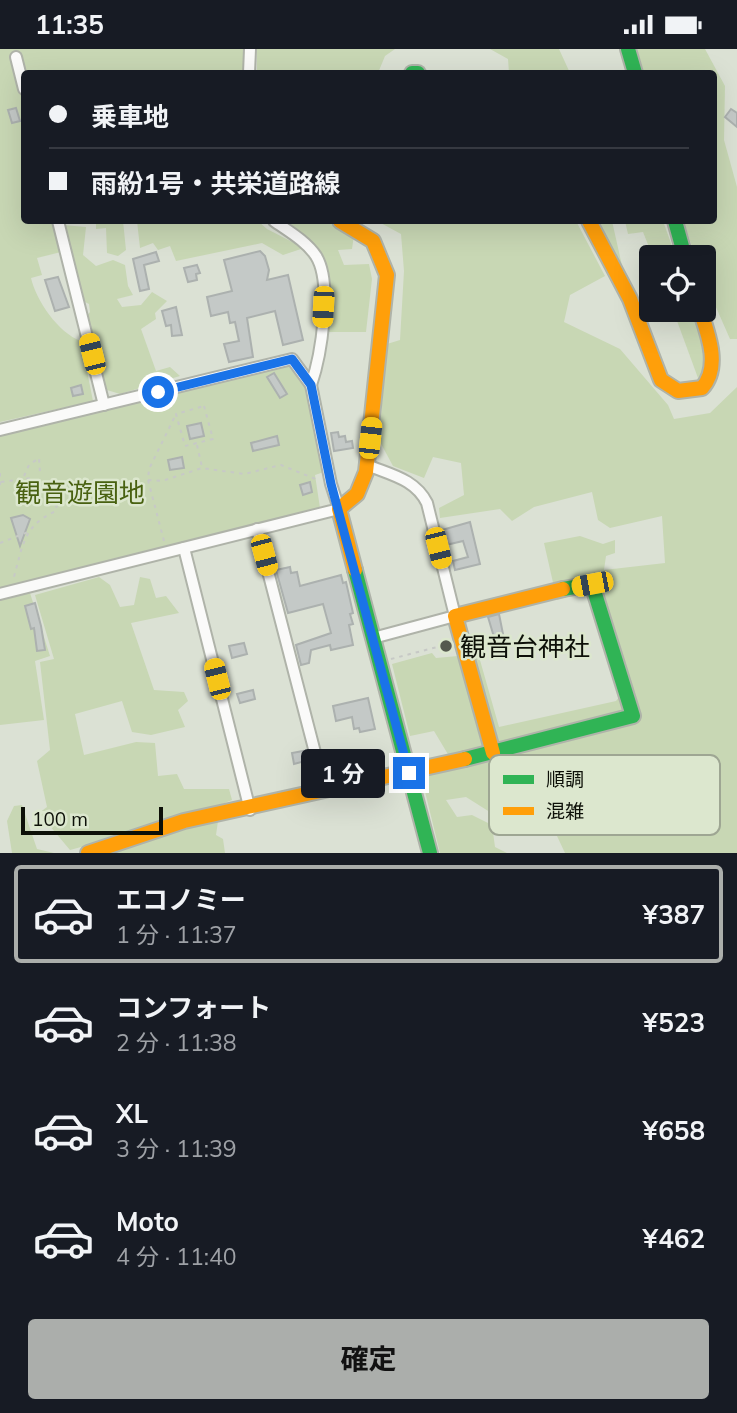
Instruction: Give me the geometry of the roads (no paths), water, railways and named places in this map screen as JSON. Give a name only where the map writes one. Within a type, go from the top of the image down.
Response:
[{"type":"street","points":[[249,70],[250,49]]},
{"type":"street","points":[[628,49],[634,70]]},
{"type":"street","points":[[16,57],[21,77]]},
{"type":"street","points":[[59,224],[104,405]]},
{"type":"street","points":[[278,224],[309,247],[318,258],[324,280],[320,360],[311,385]]},
{"type":"street","points":[[5,593],[339,509],[353,501],[362,489],[367,465],[387,275],[373,241],[345,224]]},
{"type":"street","points":[[591,224],[630,299],[657,372],[671,390],[696,392],[706,386],[710,376],[711,354],[703,322]]},
{"type":"street","points":[[676,224],[682,245]]},
{"type":"street","points":[[0,430],[292,359],[311,385],[329,477],[430,853]]},
{"type":"street","points":[[367,465],[411,482],[421,490],[427,503],[493,753]]},
{"type":"street","points":[[257,529],[325,791]]},
{"type":"street","points":[[184,548],[250,810]]},
{"type":"street","points":[[88,853],[154,829],[409,773],[634,716],[592,584],[529,596],[373,638]]},
{"type":"place","name":"観音台神社","points":[[446,646]]},
{"type":"park label","name":"観音遊園地","points":[[80,492]]}]
